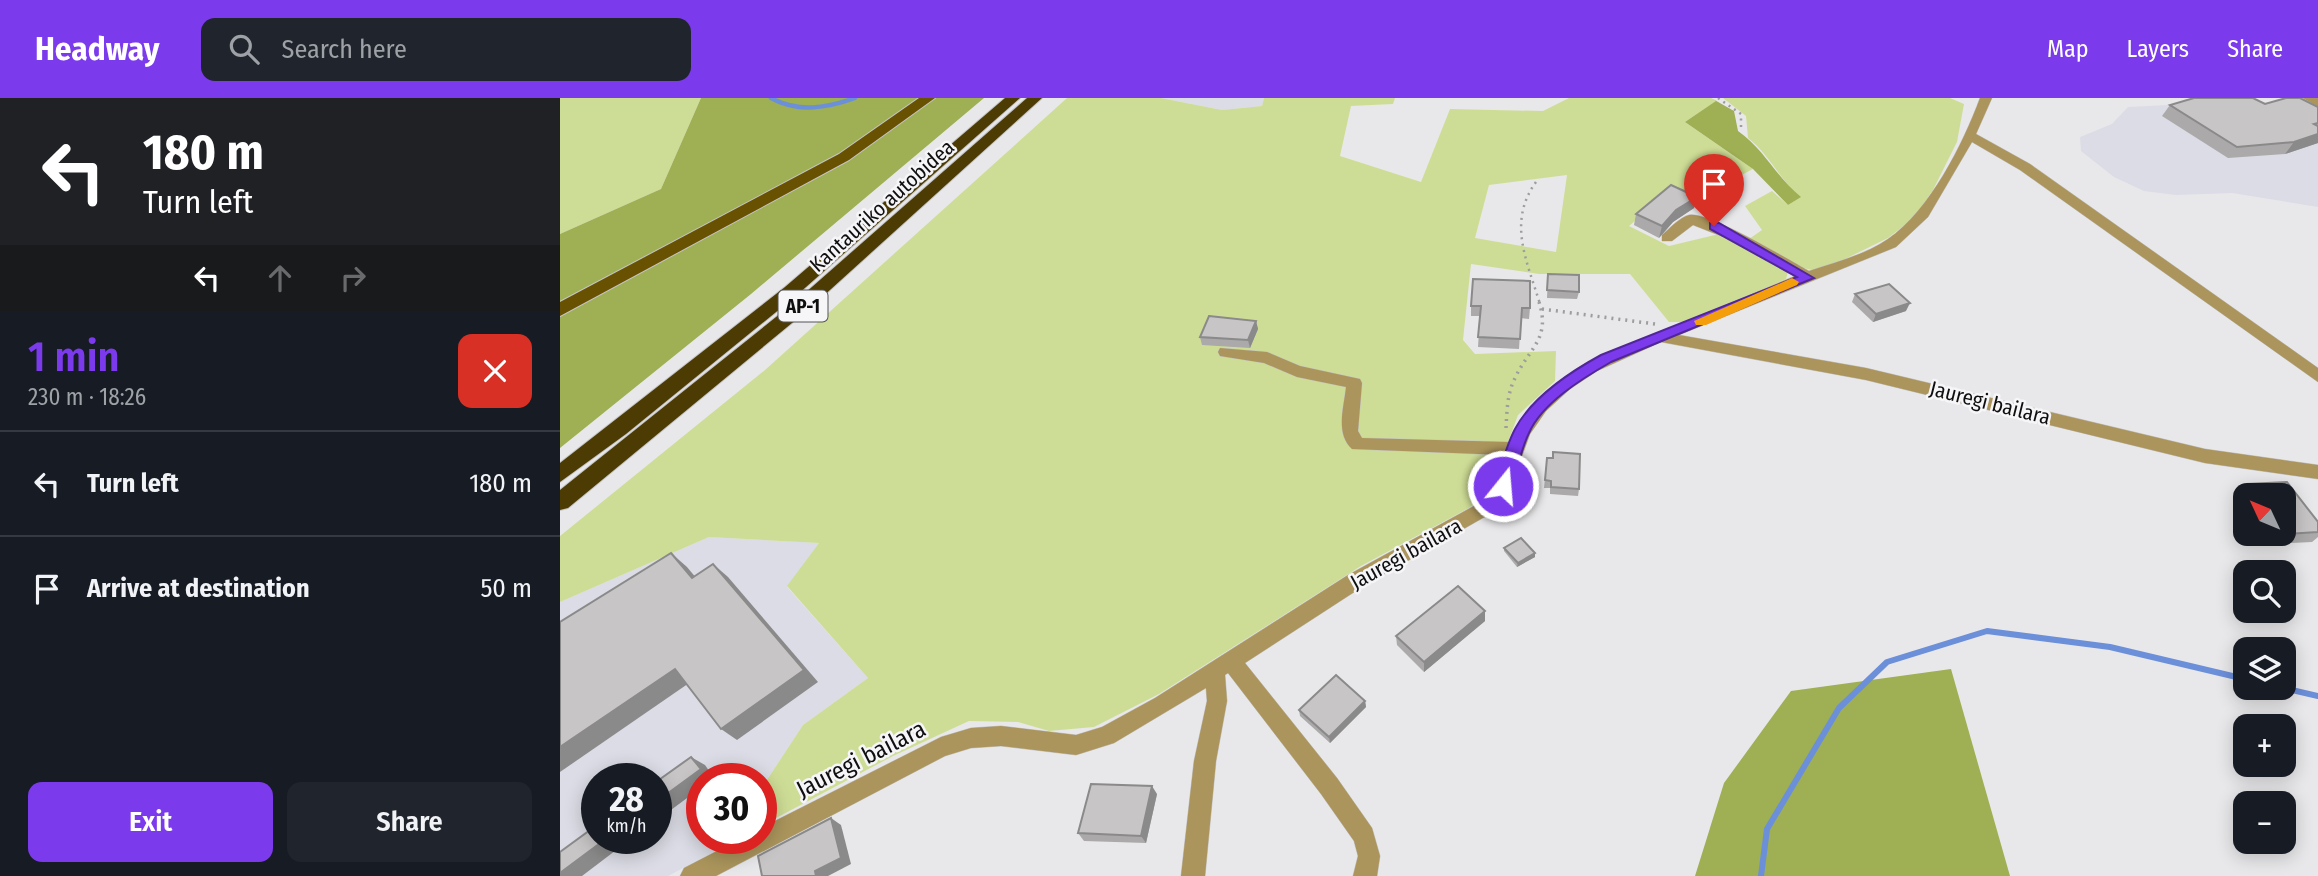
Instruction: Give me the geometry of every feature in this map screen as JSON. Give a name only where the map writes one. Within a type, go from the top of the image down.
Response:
[{"type":"highway","name":"Kantauriko autobidea","points":[[560,474],[727,346],[851,243],[1013,98]]},
{"type":"highway","name":"Kantauriko autobidea","points":[[560,502],[747,354],[872,247],[1035,98]]},
{"type":"main road","points":[[560,310],[844,157],[928,98]]},
{"type":"street","name":"Jauregi bailara","points":[[692,876],[941,747],[971,738],[1001,736],[1076,745],[1107,736],[1223,667],[1355,581],[1475,517],[1497,498],[1514,449],[1534,413],[1549,396],[1606,359],[1808,278],[1867,258],[1908,231],[1935,201],[1986,98]]},
{"type":"street","points":[[2309,98],[2318,103]]},
{"type":"street","points":[[1968,135],[2025,166],[2318,376]]},
{"type":"street","points":[[1667,238],[1691,219],[1741,239],[1808,278]]},
{"type":"street","name":"Jauregi bailara","points":[[1661,337],[1866,373],[2205,456],[2318,472]]},
{"type":"street","points":[[1226,352],[1267,358],[1297,371],[1354,383],[1350,432],[1352,439],[1358,444],[1414,448],[1490,446],[1514,449]]},
{"type":"street","points":[[1193,876],[1205,761],[1223,667]]},
{"type":"street","points":[[1223,667],[1329,786],[1364,836],[1369,856],[1365,876]]},
{"type":"path","points":[[1718,98],[1741,114],[1741,131]]},
{"type":"path","points":[[1514,449],[1504,440],[1507,402],[1520,368],[1543,331],[1542,309],[1520,237],[1524,199],[1536,182]]},
{"type":"path","points":[[1542,309],[1594,318],[1686,328]]},
{"type":"shaded area","points":[[1161,98],[1264,98],[1262,106],[1222,110]]},
{"type":"shaded area","points":[[2248,101],[2318,107],[2318,207],[2232,193],[2176,195],[2144,191],[2114,177],[2081,151],[2080,137],[2112,124],[2128,107]]},
{"type":"shaded area","points":[[709,537],[819,543],[787,587],[868,678],[803,725],[777,765],[686,763],[686,854],[710,854],[668,876],[560,876],[560,602]]},
{"type":"green space","points":[[560,98],[701,98],[661,189],[560,234]]},
{"type":"green space","points":[[701,98],[984,98],[751,294],[560,448],[560,234],[661,189]]},
{"type":"green space","points":[[1067,98],[1161,98],[1222,110],[1262,106],[1264,98],[1395,98],[1393,104],[1351,106],[1340,156],[1421,182],[1450,109],[1543,111],[1569,98],[1711,98],[1717,101],[1685,122],[1753,169],[1690,202],[1669,192],[1629,226],[1669,246],[1719,234],[1788,272],[1786,279],[1688,322],[1669,322],[1630,274],[1539,274],[1471,264],[1463,340],[1475,354],[1556,351],[1555,381],[1518,415],[1490,491],[1469,508],[1361,566],[1159,694],[1094,727],[1049,731],[1018,722],[969,721],[893,756],[777,818],[777,765],[803,725],[868,678],[787,586],[819,543],[709,537],[560,602],[560,536],[765,370]],"holes":[[[1567,175],[1556,252],[1475,238],[1489,185]]]},
{"type":"green space","points":[[1711,98],[1734,111],[1738,131],[1801,197],[1788,205],[1753,169],[1685,122],[1716,101]]},
{"type":"green space","points":[[1723,98],[1950,98],[1964,104],[1957,142],[1933,190],[1914,218],[1888,238],[1845,259],[1812,270],[1799,267],[1749,239],[1762,230],[1745,206],[1772,191],[1788,205],[1800,197],[1748,138],[1746,116]]},
{"type":"green space","points":[[1951,669],[2010,876],[1695,876],[1724,783],[1791,691]]},
{"type":"building","points":[[2194,98],[2253,98],[2265,104],[2286,98],[2300,98],[2318,107],[2318,123],[2314,124],[2318,126],[2318,134],[2294,142],[2237,147],[2170,105]]},
{"type":"building","points":[[1671,185],[1697,197],[1676,210],[1662,226],[1636,214]]},
{"type":"building","points":[[1548,274],[1579,275],[1579,292],[1547,290]]},
{"type":"building","points":[[1473,279],[1530,281],[1530,308],[1522,308],[1520,339],[1478,337],[1481,306],[1471,306]]},
{"type":"building","points":[[1889,284],[1910,303],[1876,314],[1855,294]]},
{"type":"building","points":[[1209,316],[1256,321],[1248,340],[1200,337]]},
{"type":"building","points":[[1553,452],[1580,454],[1579,489],[1551,487],[1551,481],[1545,480],[1547,458],[1553,458]]},
{"type":"building","points":[[2296,494],[2318,522],[2318,532],[2296,533]]},
{"type":"building","points":[[1521,538],[1535,553],[1518,563],[1504,548]]},
{"type":"building","points":[[671,553],[692,578],[713,564],[804,670],[721,729],[675,669],[560,747],[560,622]]},
{"type":"building","points":[[1458,586],[1485,611],[1424,662],[1396,636]]},
{"type":"building","points":[[1336,675],[1365,701],[1329,737],[1299,710]]},
{"type":"building","points":[[691,757],[696,763],[686,763],[686,780],[672,790],[672,771]]},
{"type":"building","points":[[1091,784],[1152,786],[1141,836],[1078,833]]},
{"type":"building","points":[[831,818],[841,858],[815,871],[816,876],[762,876],[758,856],[777,854],[777,846]]},
{"type":"building","points":[[581,837],[581,854],[586,854],[560,873],[560,852]]},
{"type":"waterway","points":[[771,98],[802,107],[834,104],[855,98]]},
{"type":"waterway","points":[[1761,876],[1767,829],[1839,708],[1887,662],[1987,631],[2110,647],[2233,676]]},
{"type":"waterway","points":[[2296,691],[2318,696]]},
{"type":"slow traffic","points":[[1701,321],[1792,282]]},
{"type":"route","points":[[1503,486],[1522,431],[1534,413],[1549,396],[1581,373],[1606,359],[1794,281],[1808,278],[1714,226]]}]
